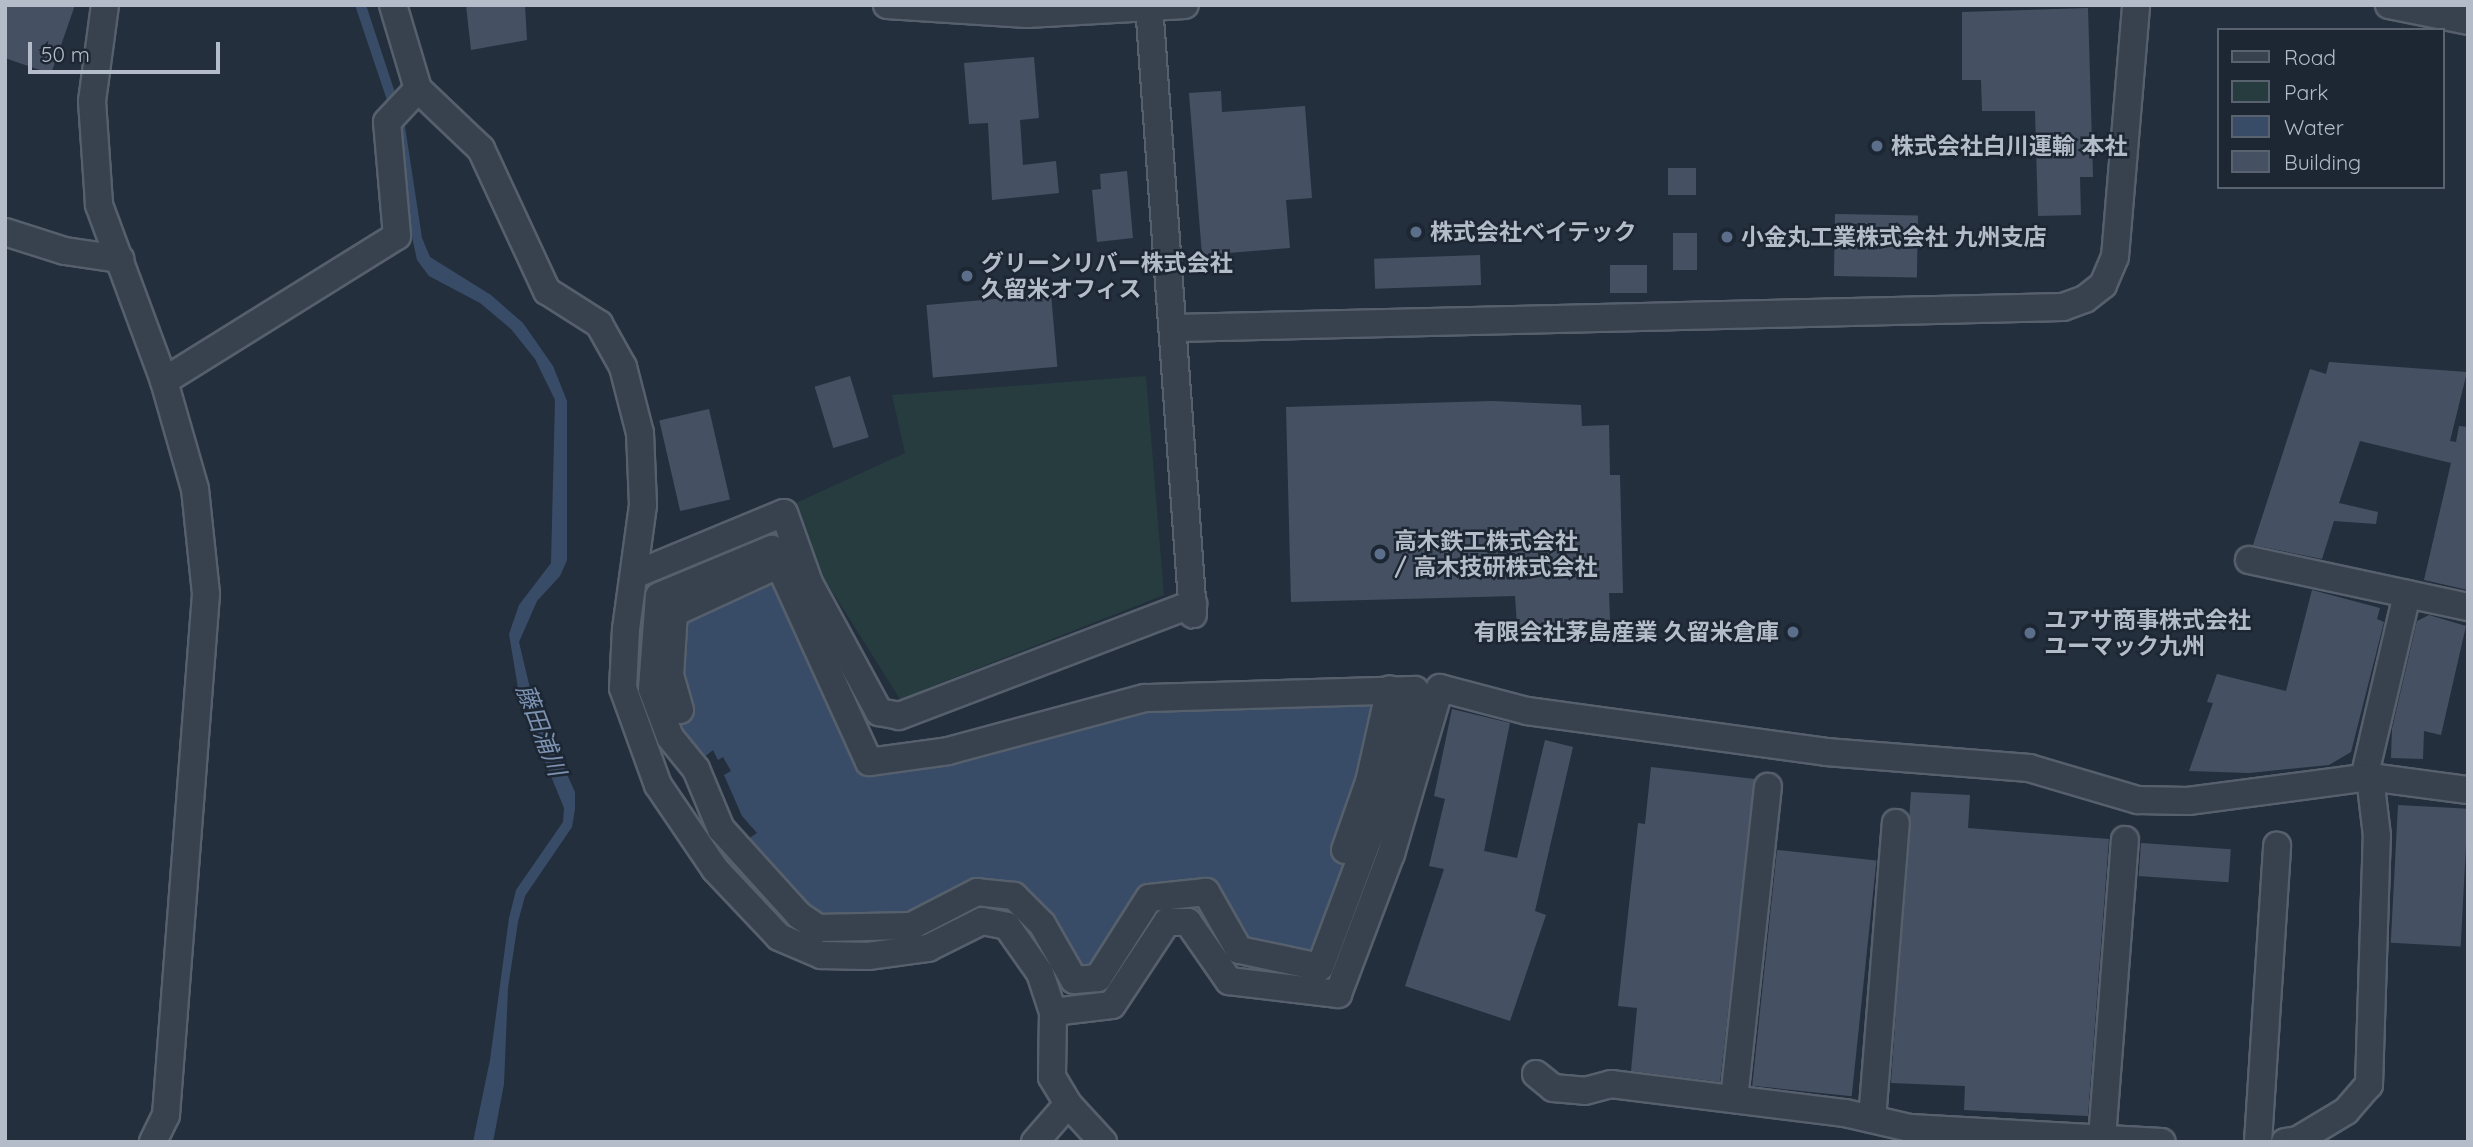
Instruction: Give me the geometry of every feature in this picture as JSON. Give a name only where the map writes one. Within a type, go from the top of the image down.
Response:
[{"type":"street","points":[[104,5],[92,101],[99,205],[164,381],[195,489],[206,594],[166,1115],[153,1142]]},
{"type":"street","points":[[393,5],[412,96],[481,149],[548,291],[599,324],[623,366],[640,433],[643,505],[623,688],[658,785],[715,869],[779,937],[821,954],[868,956],[928,948],[982,921],[1007,926],[1040,973],[1053,1012],[1052,1077],[1068,1104],[1104,1142]]},
{"type":"street","points":[[887,5],[1027,15],[1185,5]]},
{"type":"street","points":[[1175,328],[2063,307],[2085,299],[2103,285],[2115,257],[2136,5]]},
{"type":"street","points":[[2389,5],[2468,22]]},
{"type":"street","points":[[634,575],[784,513],[809,583],[879,712],[899,716],[1193,609],[1175,328],[1149,7]]},
{"type":"street","points":[[164,381],[397,236],[387,122],[412,96]]},
{"type":"street","points":[[5,232],[65,251],[120,259]]},
{"type":"street","points":[[772,549],[869,762],[948,751],[1145,698],[1390,689],[1415,690],[1393,773],[1320,967],[1240,950],[1206,892],[1149,898],[1098,978],[1074,981],[1042,924],[1014,896],[977,892],[911,926],[818,928],[789,906],[722,830],[695,769],[670,737],[652,689],[659,596],[772,549]]},
{"type":"street","points":[[2249,560],[2468,607]]},
{"type":"street","points":[[680,710],[670,676],[674,612],[778,565]]},
{"type":"street","points":[[2285,1142],[2298,1140],[2346,1111],[2369,1085],[2377,836],[2367,778],[2407,594]]},
{"type":"street","points":[[1053,1012],[1112,1005],[1167,922],[1188,922],[1230,981],[1338,994],[1391,853],[1440,688],[1527,711],[1826,752],[2029,768],[2138,800],[2188,801],[2367,778],[2468,789]]},
{"type":"street","points":[[1345,850],[1369,782],[1390,689]]},
{"type":"street","points":[[1734,1099],[1768,787]]},
{"type":"street","points":[[1872,1119],[1896,823]]},
{"type":"street","points":[[2102,1138],[2125,840]]},
{"type":"street","points":[[2258,1142],[2277,846]]},
{"type":"street","points":[[1536,1074],[1553,1088],[1585,1091],[1611,1084],[1734,1099],[1872,1119],[1940,1136],[2102,1138],[2162,1142]]},
{"type":"street","points":[[1035,1142],[1068,1104]]},
{"type":"green space","points":[[1146,376],[1164,595],[900,699],[818,569],[796,503],[905,453],[892,395]]},
{"type":"water","name":"藤田浦川","points":[[355,5],[366,5],[404,120],[422,238],[430,257],[491,295],[523,323],[553,366],[567,401],[567,560],[560,576],[537,601],[519,642],[532,697],[575,792],[575,809],[572,827],[525,896],[518,922],[508,988],[504,1084],[493,1142],[473,1142],[490,1060],[509,918],[516,890],[563,822],[564,808],[520,700],[509,634],[519,605],[551,563],[555,400],[535,359],[511,329],[480,303],[429,276],[417,260],[403,195],[395,124]]},
{"type":"water","points":[[771,581],[861,775],[959,759],[1150,707],[1379,698],[1348,864],[1313,953],[1245,941],[1212,883],[1145,884],[1092,967],[1081,968],[1026,891],[912,915],[820,916],[745,841],[757,833],[742,816],[724,775],[731,771],[723,757],[718,760],[713,750],[703,758],[679,731],[670,705],[693,709],[684,690],[689,616]]},
{"type":"building","points":[[5,5],[75,5],[51,74],[5,58]]},
{"type":"building","points":[[466,5],[525,5],[527,40],[471,50]]},
{"type":"building","points":[[2088,8],[2093,177],[2080,177],[2081,215],[2038,216],[2035,111],[1982,111],[1981,80],[1962,80],[1962,12]]},
{"type":"building","points":[[1034,57],[1039,118],[1020,120],[1023,165],[1056,161],[1059,193],[992,200],[988,123],[969,124],[964,63]]},
{"type":"building","points":[[1221,91],[1222,112],[1305,106],[1312,198],[1286,200],[1290,248],[1202,255],[1189,93]]},
{"type":"building","points":[[1668,168],[1696,168],[1696,195],[1668,195]]},
{"type":"building","points":[[1127,171],[1133,238],[1097,242],[1092,190],[1101,189],[1100,174]]},
{"type":"building","points":[[1835,214],[1918,215],[1917,277],[1834,276]]},
{"type":"building","points":[[1673,233],[1697,233],[1697,270],[1673,270]]},
{"type":"building","points":[[1480,255],[1481,285],[1375,289],[1374,259]]},
{"type":"building","points":[[1610,265],[1647,265],[1647,293],[1610,293]]},
{"type":"building","points":[[1051,294],[1057,367],[933,378],[926,305]]},
{"type":"building","points":[[2329,362],[2467,372],[2450,441],[2456,442],[2459,426],[2468,427],[2468,590],[2424,580],[2451,463],[2360,441],[2339,503],[2378,512],[2376,524],[2334,521],[2322,559],[2253,545],[2310,369],[2326,374]]},
{"type":"building","points":[[850,376],[869,437],[833,448],[815,387]]},
{"type":"building","points":[[1493,401],[1581,405],[1582,426],[1609,425],[1610,475],[1620,475],[1623,593],[1609,593],[1610,620],[1517,625],[1515,596],[1291,602],[1286,407]]},
{"type":"building","points":[[709,409],[730,500],[680,511],[659,420]]},
{"type":"building","points":[[2312,590],[2380,608],[2377,619],[2384,622],[2351,752],[2329,765],[2249,773],[2189,771],[2213,703],[2207,702],[2217,674],[2286,691]]},
{"type":"building","points":[[2429,615],[2466,626],[2441,735],[2424,731],[2423,759],[2391,758],[2392,729],[2417,621]]},
{"type":"building","points":[[1452,709],[1510,723],[1484,851],[1517,858],[1545,740],[1573,747],[1535,911],[1546,915],[1510,1021],[1405,986],[1444,869],[1429,866],[1445,799],[1434,796]]},
{"type":"building","points":[[1651,767],[1755,779],[1720,1082],[1631,1071],[1637,1008],[1618,1006],[1638,823],[1645,824]]},
{"type":"building","points":[[1911,792],[1970,795],[1968,828],[2109,839],[2088,1116],[1964,1110],[1965,1086],[1891,1083]]},
{"type":"building","points":[[2398,805],[2468,809],[2461,946],[2391,943]]},
{"type":"building","points":[[2141,843],[2231,849],[2228,882],[2139,876]]},
{"type":"building","points":[[1777,850],[1876,860],[1852,1096],[1752,1086]]},
{"type":"place","name":"株式会社白川運輸 本社","points":[[1877,146]]},
{"type":"place","name":"株式会社ベイテック","points":[[1416,232]]},
{"type":"place","name":"小金丸工業株式会社 九州支店","points":[[1727,237]]},
{"type":"place","name":"グリーンリバー株式会社 久留米オフィス","points":[[967,276]]},
{"type":"place","name":"高木鉄工株式会社 / 高木技研株式会社","points":[[1380,554]]},
{"type":"place","name":"有限会社茅島産業 久留米倉庫","points":[[1793,632]]},
{"type":"place","name":"ユアサ商事株式会社 ユーマック九州","points":[[2030,633]]}]
